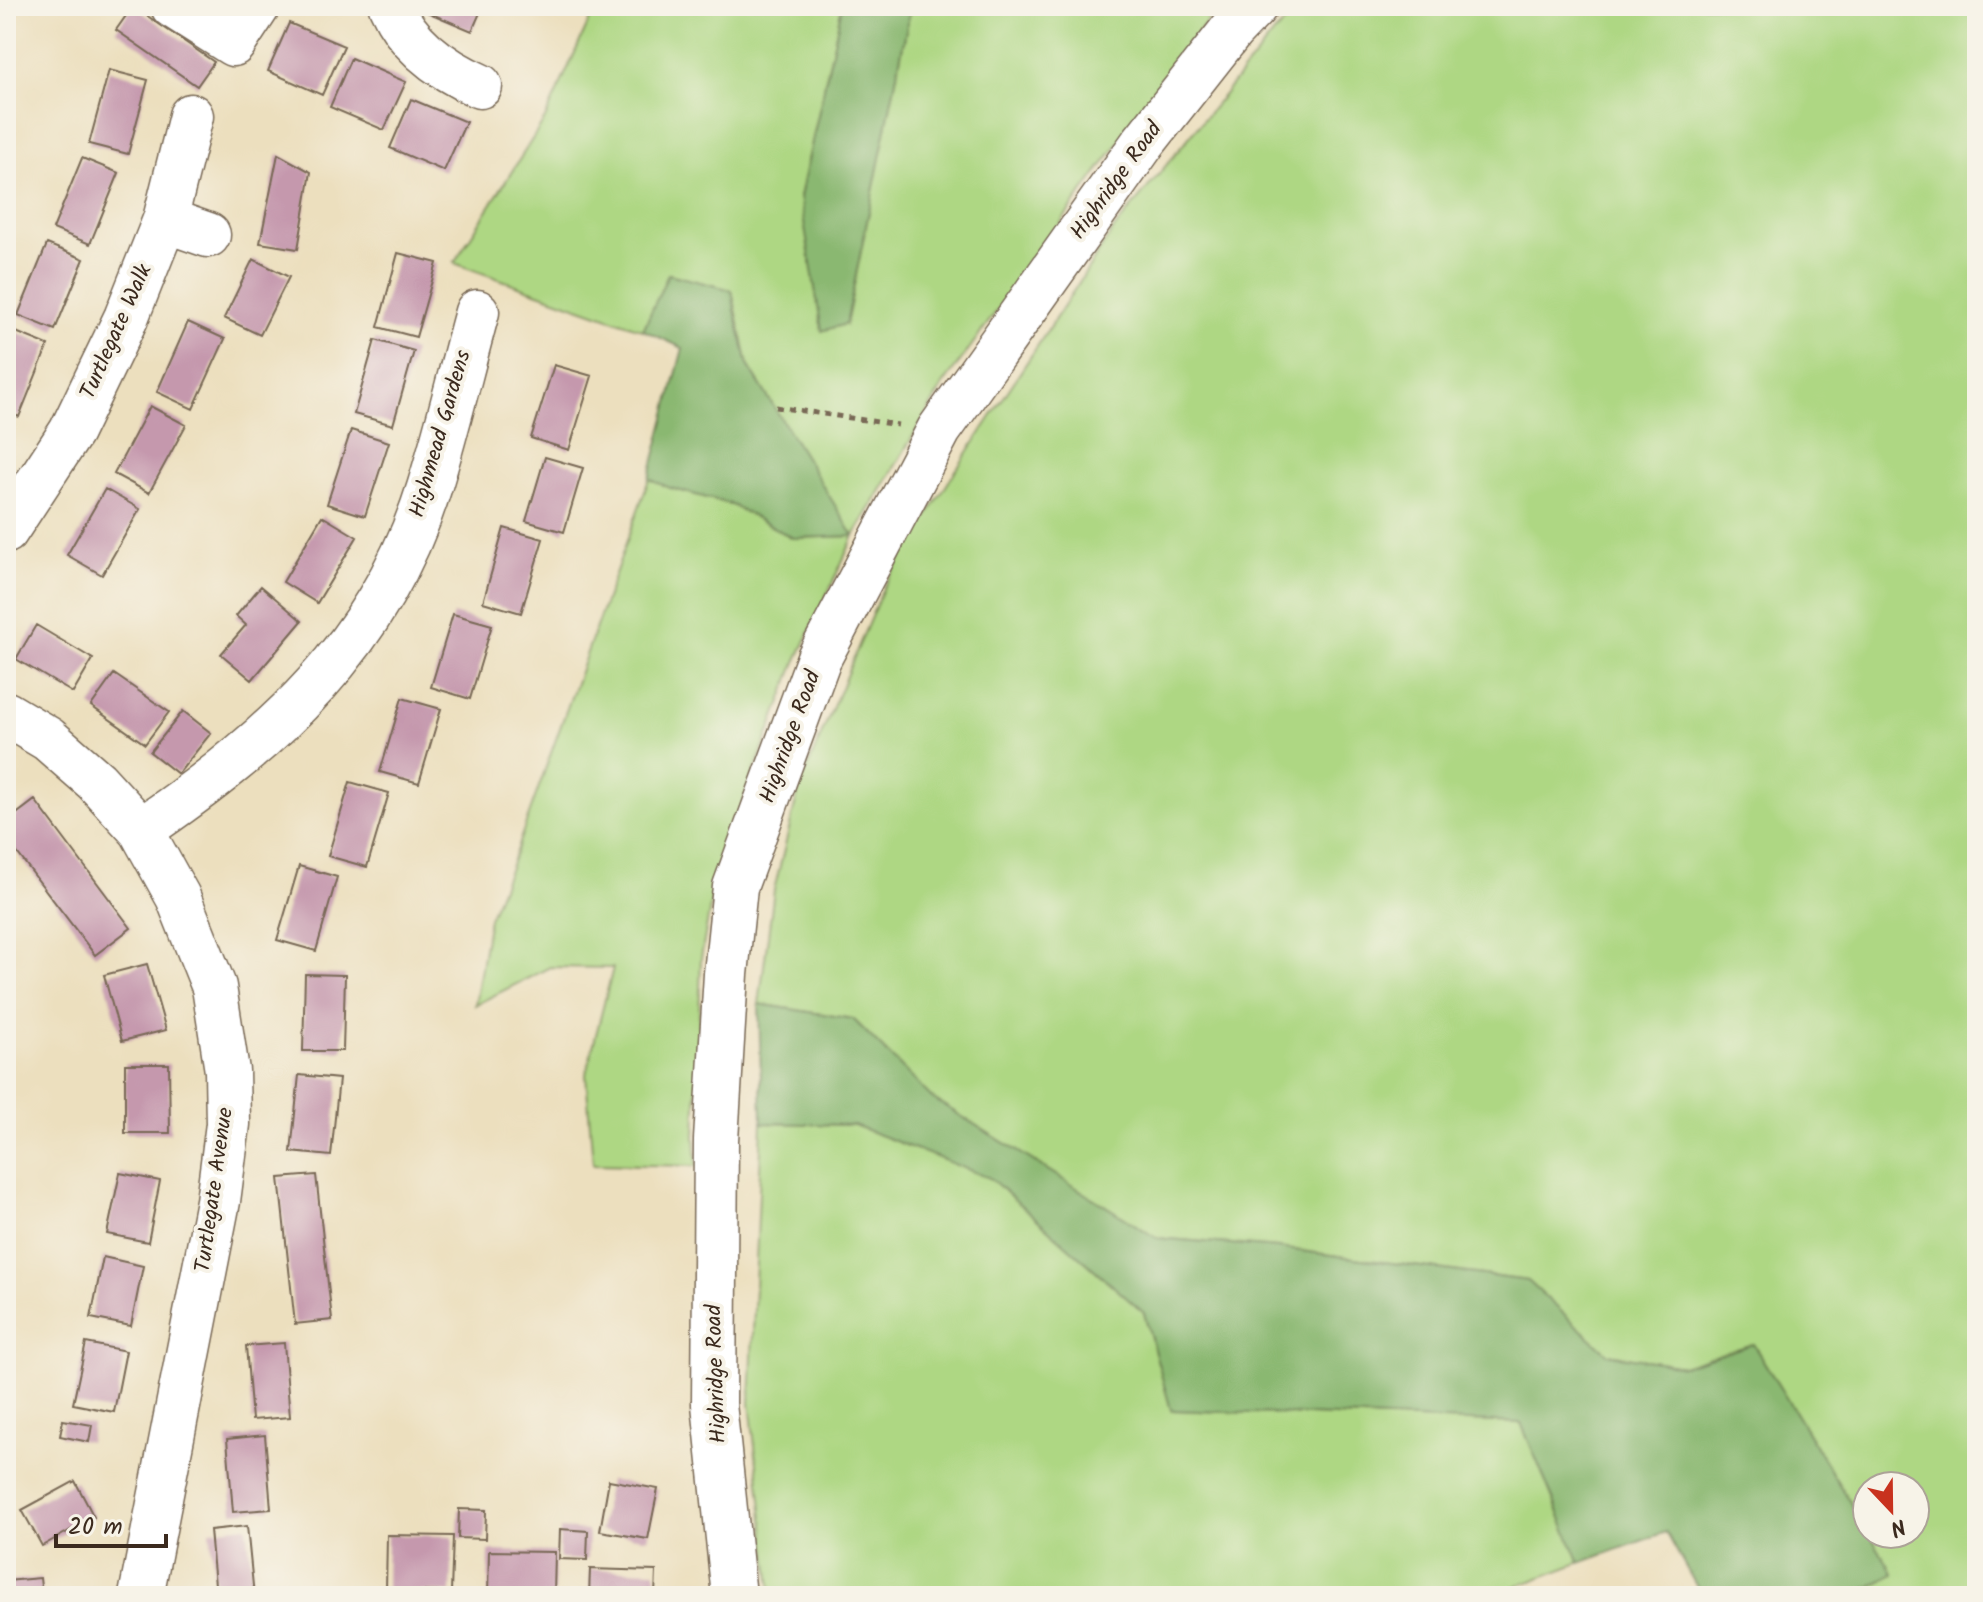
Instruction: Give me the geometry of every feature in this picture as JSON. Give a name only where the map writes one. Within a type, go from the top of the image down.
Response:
[{"type":"street","points":[[173,6],[233,44],[258,6]]},
{"type":"street","points":[[391,6],[400,27],[419,48],[455,75],[480,86]]},
{"type":"street","name":"Highridge Road","points":[[734,1596],[714,1404],[716,1140],[726,974],[735,887],[819,658],[939,430],[1143,143],[1232,30],[1255,6]]},
{"type":"street","name":"Turtlegate Walk","points":[[6,531],[71,432],[126,318],[165,220],[191,116]]},
{"type":"street","points":[[165,220],[208,235]]},
{"type":"street","name":"Highmead Gardens","points":[[141,830],[241,757],[297,708],[337,662],[377,604],[405,550],[429,490],[477,312]]},
{"type":"street","name":"Turtlegate Avenue","points":[[6,714],[48,739],[96,781],[141,830],[178,897],[214,987],[227,1071],[228,1124],[218,1201],[141,1596]]},
{"type":"path","points":[[776,407],[939,430]]},
{"type":"green space","points":[[596,6],[842,6],[800,197],[846,324],[911,6],[1218,6],[943,385],[854,536],[796,662],[716,872],[701,958],[695,1137],[697,1166],[593,1164],[586,1074],[613,968],[550,967],[475,1005],[489,918],[511,865],[649,479],[670,488],[730,504],[793,538],[853,536],[748,365],[732,290],[669,274],[643,330],[454,263],[545,119]]},
{"type":"green space","points":[[842,6],[911,6],[846,324],[822,331],[800,197]]},
{"type":"green space","points":[[1304,6],[1977,6],[1977,1596],[1852,1596],[1893,1574],[1879,1550],[1931,1550],[1931,1470],[1851,1470],[1851,1504],[1753,1344],[1683,1366],[1608,1354],[1528,1281],[1278,1248],[1157,1238],[932,1098],[853,1019],[759,1004],[774,890],[800,785],[884,586],[1114,229],[1275,32]]},
{"type":"green space","points":[[668,274],[732,290],[748,365],[854,536],[793,538],[730,504],[670,488],[649,479],[683,348],[643,330]]},
{"type":"green space","points":[[759,1004],[853,1019],[932,1098],[1157,1238],[1278,1248],[1528,1281],[1608,1354],[1683,1366],[1753,1344],[1851,1504],[1851,1550],[1879,1550],[1894,1574],[1852,1596],[1702,1596],[1666,1532],[1580,1563],[1521,1423],[1171,1410],[1144,1313],[990,1178],[854,1125],[762,1123]]},
{"type":"green space","points":[[762,1123],[854,1125],[990,1178],[1144,1313],[1172,1410],[1522,1423],[1592,1558],[1491,1596],[772,1596],[750,1403]]},
{"type":"building","points":[[133,6],[214,62],[197,86],[116,30]]},
{"type":"building","points":[[430,6],[483,6],[472,31],[427,12]]},
{"type":"building","points":[[289,23],[344,46],[322,95],[268,71]]},
{"type":"building","points":[[351,58],[406,82],[384,130],[330,107]]},
{"type":"building","points":[[109,70],[148,80],[128,154],[89,144]]},
{"type":"building","points":[[411,99],[466,122],[444,171],[390,148]]},
{"type":"building","points":[[278,154],[311,172],[298,249],[260,243]]},
{"type":"building","points":[[82,158],[119,173],[90,244],[53,229]]},
{"type":"building","points":[[47,244],[84,259],[55,330],[18,315]]},
{"type":"building","points":[[398,253],[437,263],[416,337],[378,327]]},
{"type":"building","points":[[253,259],[289,277],[260,335],[224,318]]},
{"type":"building","points":[[188,322],[225,339],[193,409],[157,392]]},
{"type":"building","points":[[11,330],[48,345],[19,417],[6,411],[6,342]]},
{"type":"building","points":[[375,340],[414,351],[393,425],[354,414]]},
{"type":"building","points":[[554,365],[592,376],[569,450],[531,438]]},
{"type":"building","points":[[150,406],[186,425],[149,493],[114,474]]},
{"type":"building","points":[[351,430],[389,442],[365,516],[327,504]]},
{"type":"building","points":[[545,457],[583,468],[564,532],[526,521]]},
{"type":"building","points":[[105,489],[140,509],[102,575],[67,555]]},
{"type":"building","points":[[322,516],[357,537],[317,603],[283,582]]},
{"type":"building","points":[[504,528],[543,539],[521,613],[483,602]]},
{"type":"building","points":[[261,586],[302,621],[252,680],[221,654],[246,625],[236,616]]},
{"type":"building","points":[[453,614],[492,625],[470,699],[431,687]]},
{"type":"building","points":[[36,625],[93,659],[73,693],[16,659]]},
{"type":"building","points":[[114,674],[169,712],[145,744],[91,706]]},
{"type":"building","points":[[402,698],[441,709],[419,783],[380,772]]},
{"type":"building","points":[[183,711],[211,733],[178,774],[150,752]]},
{"type":"building","points":[[350,782],[389,793],[367,867],[328,856]]},
{"type":"building","points":[[35,800],[131,928],[95,955],[6,838],[6,822]]},
{"type":"building","points":[[299,866],[337,877],[316,951],[277,940]]},
{"type":"building","points":[[147,964],[166,1030],[122,1041],[104,975]]},
{"type":"building","points":[[305,974],[345,975],[343,1051],[303,1051]]},
{"type":"building","points":[[125,1064],[169,1064],[170,1133],[125,1133]]},
{"type":"building","points":[[299,1075],[339,1079],[331,1156],[291,1152]]},
{"type":"building","points":[[120,1173],[160,1181],[148,1242],[107,1234]]},
{"type":"building","points":[[316,1175],[332,1320],[295,1324],[279,1178]]},
{"type":"building","points":[[103,1257],[143,1266],[131,1326],[91,1318]]},
{"type":"building","points":[[86,1343],[126,1351],[114,1412],[73,1404]]},
{"type":"building","points":[[284,1343],[290,1417],[252,1420],[246,1346]]},
{"type":"building","points":[[63,1420],[92,1425],[89,1442],[60,1436]]},
{"type":"building","points":[[265,1435],[271,1509],[233,1512],[227,1439]]},
{"type":"building","points":[[609,1480],[658,1489],[648,1539],[600,1531]]},
{"type":"building","points":[[75,1481],[94,1517],[42,1546],[22,1510]]},
{"type":"building","points":[[459,1509],[486,1510],[485,1539],[458,1538]]},
{"type":"building","points":[[247,1526],[254,1596],[216,1596],[210,1530]]},
{"type":"building","points":[[560,1529],[588,1531],[587,1560],[559,1559]]},
{"type":"building","points":[[387,1535],[453,1536],[451,1592],[386,1591]]},
{"type":"building","points":[[489,1551],[555,1552],[554,1596],[488,1596]]},
{"type":"building","points":[[590,1569],[656,1571],[655,1596],[589,1596]]},
{"type":"building","points":[[40,1578],[42,1596],[6,1596],[6,1581]]}]
